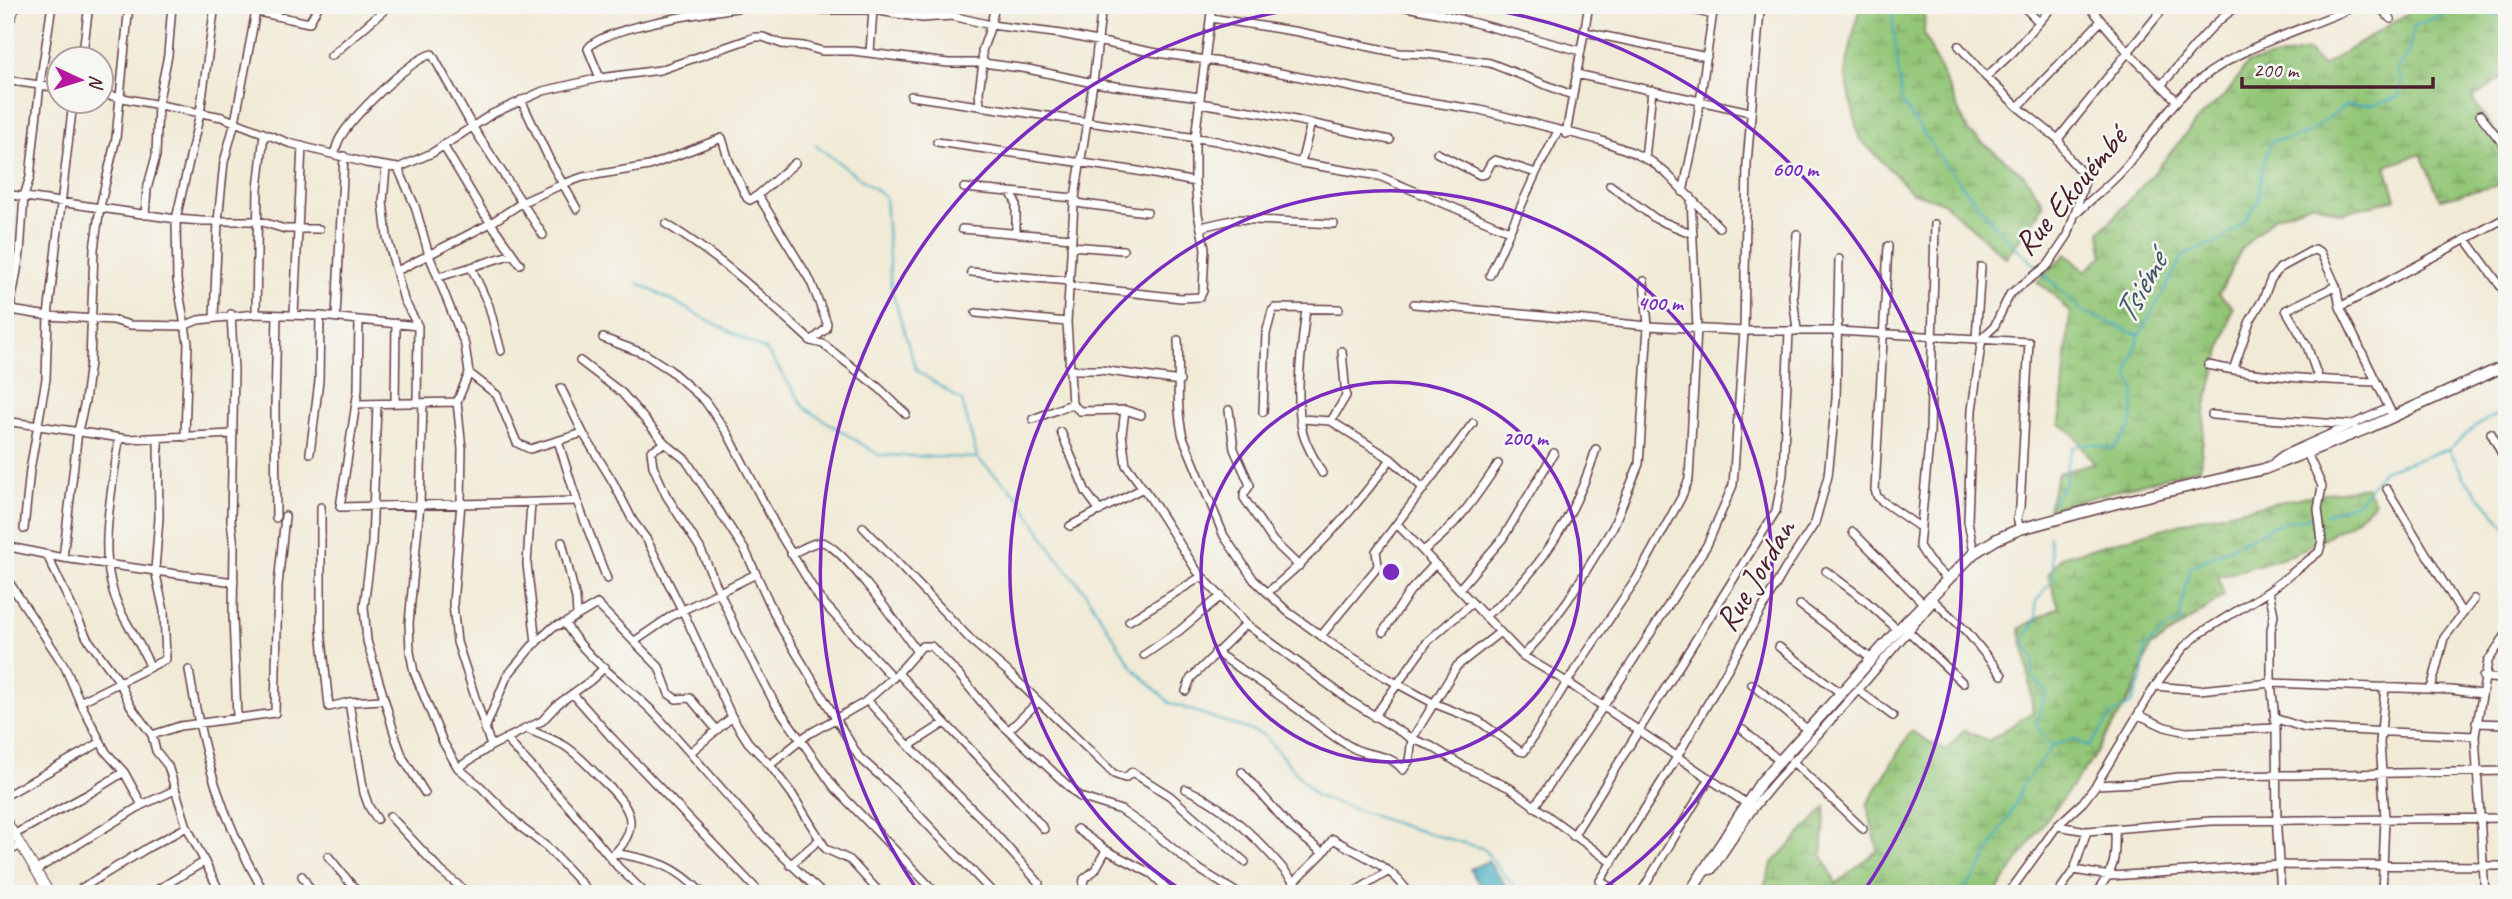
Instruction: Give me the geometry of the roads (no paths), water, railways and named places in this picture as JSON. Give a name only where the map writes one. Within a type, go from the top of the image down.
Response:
[{"type":"main road","points":[[1689,894],[1761,782],[1787,759],[1808,730],[1974,553],[2020,529],[2264,468],[2307,453],[2391,412],[2507,365]]},
{"type":"street","points":[[5,31],[16,5]]},
{"type":"street","points":[[5,374],[8,310],[20,253],[24,195],[30,177],[52,5]]},
{"type":"street","points":[[84,46],[89,5]]},
{"type":"street","points":[[63,558],[89,362],[94,249],[100,207],[116,138],[129,5]]},
{"type":"street","points":[[145,215],[147,189],[156,156],[159,104],[168,55],[172,5]]},
{"type":"street","points":[[185,437],[188,343],[177,280],[176,219],[200,113],[215,5]]},
{"type":"street","points":[[226,5],[309,23],[319,5]]},
{"type":"street","points":[[276,16],[277,5]]},
{"type":"street","points":[[331,56],[390,5]]},
{"type":"street","points":[[600,78],[588,50],[588,46],[594,42],[643,23],[765,5]]},
{"type":"street","points":[[779,5],[824,10],[873,10],[922,18],[952,16],[991,25],[1241,65],[1409,99],[1480,110],[1617,145],[1667,174],[1719,227]]},
{"type":"street","points":[[980,106],[982,51],[995,5]]},
{"type":"street","points":[[1102,5],[1093,83],[1074,198],[1068,322],[1072,404],[1080,411],[1125,410],[1140,415]]},
{"type":"street","points":[[971,272],[1181,298],[1200,297],[1203,291],[1205,248],[1195,182],[1195,138],[1212,5]]},
{"type":"street","points":[[1396,5],[1437,13],[1581,51]]},
{"type":"street","points":[[1566,134],[1590,5]]},
{"type":"street","points":[[1674,5],[1713,15]]},
{"type":"street","points":[[1684,192],[1714,5]]},
{"type":"street","points":[[2022,5],[2039,22]]},
{"type":"street","points":[[1986,77],[2014,51],[2054,5]]},
{"type":"street","points":[[2088,5],[2127,51],[2176,100]]},
{"type":"street","points":[[2162,84],[2216,22],[2240,5]]},
{"type":"street","name":"Rue Ekouémbé","points":[[1974,553],[1968,520],[1972,410],[1979,338],[1994,327],[2013,290],[2048,265],[2068,235],[2075,215],[2112,183],[2176,100],[2200,79],[2246,50],[2290,31],[2315,25],[2358,5]]},
{"type":"street","points":[[2378,5],[2391,19]]},
{"type":"street","points":[[2058,138],[2162,7]]},
{"type":"street","points":[[870,52],[873,10]]},
{"type":"street","points":[[1534,807],[1603,707],[1707,545],[1733,485],[1744,331],[1746,174],[1760,10]]},
{"type":"street","points":[[214,318],[218,221],[224,162],[235,122],[256,11]]},
{"type":"street","points":[[1211,18],[1299,32],[1399,53],[1490,63],[1572,95]]},
{"type":"street","points":[[2018,107],[2101,22]]},
{"type":"street","points":[[1585,32],[1707,57]]},
{"type":"street","points":[[116,96],[200,113],[235,122],[302,146],[398,168],[417,161],[472,126],[521,100],[543,92],[600,78],[672,67],[755,37],[764,37],[782,44],[822,51],[870,52],[948,63],[983,63],[1028,69],[1093,83],[1200,100],[1390,140]]},
{"type":"street","points":[[1959,46],[1986,77],[2018,107],[2058,138],[2069,158],[2086,178],[2075,215]]},
{"type":"street","points":[[334,154],[340,138],[366,106],[400,75],[425,56],[432,54],[472,126],[543,235]]},
{"type":"street","points":[[1576,75],[1750,112]]},
{"type":"street","points":[[5,80],[46,85]]},
{"type":"street","points":[[1645,159],[1652,90]]},
{"type":"street","points":[[911,96],[1195,138],[1301,163],[1379,176],[1509,231]]},
{"type":"street","points":[[521,100],[577,209]]},
{"type":"street","points":[[2480,115],[2507,149]]},
{"type":"street","points":[[24,529],[30,470],[46,379],[48,316],[71,116]]},
{"type":"street","points":[[1301,163],[1311,123]]},
{"type":"street","points":[[1490,275],[1558,131]]},
{"type":"street","points":[[256,314],[259,167],[264,134]]},
{"type":"street","points":[[397,271],[491,223],[523,202],[563,184],[583,177],[649,166],[722,138],[729,161],[750,200],[795,163]]},
{"type":"street","points":[[937,142],[1195,182]]},
{"type":"street","points":[[443,145],[520,264]]},
{"type":"street","points":[[294,315],[302,146]]},
{"type":"street","points":[[1437,153],[1483,176],[1495,160],[1536,173]]},
{"type":"street","points":[[337,317],[344,156]]},
{"type":"street","points":[[386,167],[384,218],[404,300],[418,326],[420,503],[410,652],[426,702],[443,742],[458,768],[522,828],[547,847],[591,894]]},
{"type":"street","points":[[398,168],[415,206],[449,309],[462,333],[469,373],[457,402],[462,449],[454,625],[463,666],[491,746]]},
{"type":"street","points":[[1610,185],[1656,219],[1693,234]]},
{"type":"street","points":[[964,188],[1074,198],[1083,204],[1147,212]]},
{"type":"street","points":[[1011,193],[1016,203],[1016,233]]},
{"type":"street","points":[[5,194],[176,219],[258,220],[285,229],[319,229]]},
{"type":"street","points":[[758,195],[811,282],[827,323],[826,329],[811,341]]},
{"type":"street","points":[[1178,340],[1179,421],[1215,518],[1254,580],[1288,612],[1342,651],[1433,703],[1479,721],[1524,752],[1637,578],[1686,488],[1692,446],[1697,328],[1691,197]]},
{"type":"street","points":[[1201,227],[1236,219],[1334,224]]},
{"type":"street","points":[[2340,307],[2506,219]]},
{"type":"street","points":[[1935,224],[1930,433],[1919,546],[1921,552],[1947,579]]},
{"type":"street","points":[[666,225],[701,246],[740,275],[811,341],[823,344],[879,388],[906,414]]},
{"type":"street","points":[[962,229],[1016,233],[1123,250]]},
{"type":"street","points":[[1573,836],[1776,511],[1783,474],[1797,234]]},
{"type":"street","points":[[2466,239],[2507,295]]},
{"type":"street","points":[[1888,246],[1875,490],[1882,501],[1921,528]]},
{"type":"street","points":[[2232,370],[2250,321],[2271,279],[2280,268],[2311,251],[2319,250],[2336,286],[2340,307],[2391,412],[2283,455],[2264,468]]},
{"type":"street","points":[[439,277],[513,254]]},
{"type":"street","name":"Rue Jordan","points":[[1621,894],[1600,881],[1677,757],[1815,523],[1828,476],[1836,399],[1839,259]]},
{"type":"street","points":[[471,267],[489,306],[501,352]]},
{"type":"street","points":[[1979,338],[1981,267]]},
{"type":"street","points":[[1523,656],[1529,652],[1568,600],[1614,527],[1639,464],[1648,326],[1644,281]]},
{"type":"street","points":[[2319,380],[2307,346],[2286,310],[2336,286]]},
{"type":"street","points":[[1414,304],[1648,326],[1744,331],[1837,331],[2030,343],[2020,507],[2017,518],[2020,529]]},
{"type":"street","points":[[1263,412],[1266,334],[1272,311],[1275,308],[1339,309]]},
{"type":"street","points":[[1306,309],[1300,374],[1301,419],[1303,434],[1322,473]]},
{"type":"street","points":[[8,310],[48,316],[113,320],[130,325],[184,326],[198,320],[231,314],[277,314],[418,326]]},
{"type":"street","points":[[976,313],[1068,322]]},
{"type":"street","points":[[231,314],[231,520],[237,717]]},
{"type":"street","points":[[276,518],[277,314]]},
{"type":"street","points":[[310,453],[319,380],[320,316]]},
{"type":"street","points":[[359,320],[360,360],[356,404],[340,507],[374,504],[577,501]]},
{"type":"street","points":[[395,403],[396,323]]},
{"type":"street","points":[[603,338],[645,354],[670,370],[705,401],[728,434],[791,554],[819,598],[1000,778],[1044,829]]},
{"type":"street","points":[[1331,422],[1346,396],[1342,351]]},
{"type":"street","points":[[580,361],[621,393],[665,443],[686,460],[746,552],[780,626],[859,757],[889,784],[994,894]]},
{"type":"street","points":[[2208,365],[2319,380],[2376,382]]},
{"type":"street","points":[[1069,370],[1101,370],[1180,381]]},
{"type":"street","points":[[469,373],[497,395],[517,443],[523,447],[530,449],[583,433]]},
{"type":"street","points":[[561,388],[583,433],[614,482],[633,521],[647,540],[732,717],[748,742],[792,794],[819,840],[831,853],[850,860],[881,894]]},
{"type":"street","points":[[356,404],[457,402]]},
{"type":"street","points":[[377,404],[372,542],[364,607],[367,641],[382,700],[403,758],[425,793]]},
{"type":"street","points":[[1033,419],[1072,404]]},
{"type":"street","points":[[1125,410],[1122,434],[1125,461],[1201,577],[1246,624],[1374,717],[1463,766],[1510,788],[1612,863]]},
{"type":"street","points":[[1229,410],[1234,449],[1250,485],[1244,498],[1273,541],[1299,566]]},
{"type":"street","points":[[2212,415],[2354,425]]},
{"type":"street","points":[[1301,419],[1331,422],[1391,459],[1424,489]]},
{"type":"street","points":[[5,421],[119,439],[233,434]]},
{"type":"street","points":[[1321,636],[1376,569],[1376,551],[1473,423]]},
{"type":"street","points":[[1061,432],[1086,492],[1100,511]]},
{"type":"street","points":[[2491,433],[2507,464]]},
{"type":"street","points":[[80,702],[150,666],[164,662],[167,656],[164,611],[155,570],[159,518],[158,438]]},
{"type":"street","points":[[119,439],[108,513],[106,564],[122,613],[150,666]]},
{"type":"street","points":[[558,441],[577,501],[607,579]]},
{"type":"street","points":[[665,443],[651,451],[653,466],[666,495],[700,548],[738,634],[774,702],[834,787],[937,894]]},
{"type":"street","points":[[1485,616],[1506,600],[1546,551],[1575,504],[1590,472],[1596,449]]},
{"type":"street","points":[[1460,588],[1503,538],[1554,453]]},
{"type":"street","points":[[2008,894],[2057,826],[2083,802],[2096,785],[2155,686],[2184,648],[2199,634],[2269,591],[2319,552],[2322,541],[2318,509],[2322,486],[2307,453]]},
{"type":"street","points":[[1268,592],[1299,566],[1330,534],[1391,459]]},
{"type":"street","points":[[1423,551],[1443,537],[1498,464]]},
{"type":"street","points":[[1070,526],[1143,488]]},
{"type":"street","points":[[2387,489],[2462,613]]},
{"type":"street","points":[[531,503],[527,564],[536,643]]},
{"type":"street","points":[[321,507],[321,629],[329,707],[349,702],[382,700]]},
{"type":"street","points":[[152,735],[198,723],[275,713],[278,585],[285,516]]},
{"type":"street","points":[[1398,524],[1523,656],[1567,682],[1747,804]]},
{"type":"street","points":[[863,527],[972,641],[1114,774],[1125,778],[1132,772],[1170,796],[1245,862]]},
{"type":"street","points":[[1853,532],[1967,632],[2002,676]]},
{"type":"street","points":[[562,542],[576,599],[577,615]]},
{"type":"street","points":[[791,554],[818,542],[827,544],[863,579],[917,652]]},
{"type":"street","points":[[5,546],[63,558],[234,582]]},
{"type":"street","points":[[47,555],[87,638],[119,681],[130,705],[152,735],[156,751],[168,766],[187,827],[220,894]]},
{"type":"street","points":[[1383,632],[1410,591],[1436,564]]},
{"type":"street","points":[[1826,571],[1903,629],[1962,683]]},
{"type":"street","points":[[635,641],[682,610],[756,573]]},
{"type":"street","points":[[5,576],[65,667],[111,760],[124,772],[142,804]]},
{"type":"street","points":[[1129,621],[1201,577]]},
{"type":"street","points":[[2269,591],[2274,615],[2271,630],[2271,683],[2276,728],[2277,831],[2281,894]]},
{"type":"street","points":[[1144,655],[1179,631],[1221,596]]},
{"type":"street","points":[[2431,689],[2444,638],[2474,599]]},
{"type":"street","points":[[1374,717],[1428,641],[1472,603]]},
{"type":"street","points":[[485,729],[507,676],[553,627],[565,623],[594,604],[601,606],[659,667],[669,694],[676,699],[690,698],[716,729]]},
{"type":"street","points":[[1800,605],[1873,660]]},
{"type":"street","points":[[565,623],[580,643],[691,752],[790,865],[823,894]]},
{"type":"street","points":[[1186,691],[1191,678],[1246,624]]},
{"type":"street","points":[[1702,872],[1712,870],[1787,759],[1858,690],[1903,629]]},
{"type":"street","points":[[1215,652],[1335,738],[1358,750],[1380,754],[1396,762],[1404,770],[1409,761],[1412,739],[1457,666],[1500,632]]},
{"type":"street","points":[[2485,894],[2476,723],[2488,661],[2507,633]]},
{"type":"street","points":[[770,765],[801,740],[867,700],[896,676],[922,646],[931,646],[1009,730],[1080,797],[1121,810],[1194,866],[1239,894]]},
{"type":"street","points":[[1779,647],[1842,694]]},
{"type":"street","points":[[458,768],[491,746],[542,721],[558,704],[605,667]]},
{"type":"street","points":[[189,670],[208,766],[230,827],[265,894]]},
{"type":"street","points":[[2483,677],[2507,680]]},
{"type":"street","points":[[2155,686],[2199,690],[2271,683],[2431,689],[2482,694]]},
{"type":"street","points":[[1752,684],[1808,730]]},
{"type":"street","points":[[2382,894],[2385,818],[2380,732],[2385,687]]},
{"type":"street","points":[[1858,690],[1894,716]]},
{"type":"street","points":[[573,694],[761,894]]},
{"type":"street","points":[[867,700],[983,820],[1039,883]]},
{"type":"street","points":[[349,702],[364,793],[377,819]]},
{"type":"street","points":[[1009,730],[1038,702]]},
{"type":"street","points":[[2139,715],[2165,727],[2186,732],[2276,728]]},
{"type":"street","points":[[691,752],[732,717]]},
{"type":"street","points":[[2274,718],[2305,728],[2475,736]]},
{"type":"street","points":[[2476,723],[2507,724]]},
{"type":"street","points":[[909,746],[943,724]]},
{"type":"street","points":[[525,728],[568,747],[624,801],[631,816],[631,825],[625,841],[613,855]]},
{"type":"street","points":[[1743,730],[1787,759],[1863,829]]},
{"type":"street","points":[[506,739],[646,894]]},
{"type":"street","points":[[5,796],[102,742]]},
{"type":"street","points":[[2096,785],[2178,777],[2507,771]]},
{"type":"street","points":[[15,834],[124,772]]},
{"type":"street","points":[[1242,772],[1290,827],[1323,853]]},
{"type":"street","points":[[1640,894],[1710,778]]},
{"type":"street","points":[[1186,789],[1199,794],[1237,822],[1294,881],[1303,894]]},
{"type":"street","points":[[36,870],[142,804],[175,790]]},
{"type":"street","points":[[390,816],[441,871],[469,894]]},
{"type":"street","points":[[2057,826],[2087,831],[2211,821],[2507,818]]},
{"type":"street","points":[[5,819],[50,894]]},
{"type":"street","points":[[72,894],[187,827]]},
{"type":"street","points":[[1077,829],[1105,850],[1141,867],[1172,894]]},
{"type":"street","points":[[2095,894],[2110,876],[2116,850],[2115,829]]},
{"type":"street","points":[[2057,894],[2074,870],[2087,831]]},
{"type":"street","points":[[1294,881],[1334,839],[1389,871],[1409,894]]},
{"type":"street","points":[[790,865],[819,840]]},
{"type":"street","points":[[5,853],[21,845]]},
{"type":"street","points":[[1088,894],[1083,885],[1084,879],[1095,870],[1105,850]]},
{"type":"street","points":[[613,855],[649,860],[679,871],[703,894]]},
{"type":"street","points":[[328,856],[359,894]]},
{"type":"street","points":[[150,894],[204,862]]},
{"type":"street","points":[[2074,870],[2110,876],[2280,864],[2507,866]]},
{"type":"street","points":[[1353,893],[1389,871]]},
{"type":"street","points":[[302,876],[313,894]]},
{"type":"water","points":[[1488,861],[1512,894],[1485,894],[1470,869]]},
{"type":"waterway","points":[[1891,5],[1902,102],[1942,160],[2003,235],[2039,269]]},
{"type":"waterway","name":"Tsiémé","points":[[2052,503],[2066,481],[2067,463],[2073,447],[2091,444],[2113,449],[2131,427],[2135,391],[2128,373],[2139,336],[2184,254],[2217,243],[2243,223],[2259,201],[2262,166],[2272,140],[2307,134],[2346,105],[2375,105],[2398,97],[2402,81],[2397,70],[2408,53],[2414,26],[2467,10],[2507,18]]},
{"type":"waterway","points":[[815,145],[885,197],[891,288],[916,370],[962,401],[977,457]]},
{"type":"waterway","points":[[2043,273],[2083,312],[2139,335]]},
{"type":"waterway","points":[[638,283],[767,351],[805,408],[879,455],[977,458],[1017,495],[1056,556],[1085,592],[1133,668],[1170,703],[1264,735],[1316,796],[1400,825],[1484,849],[1520,894]]},
{"type":"waterway","points":[[2449,449],[2475,426],[2507,409]]},
{"type":"waterway","points":[[2325,514],[2359,502],[2382,471],[2449,449],[2467,482],[2507,528]]},
{"type":"waterway","points":[[2052,746],[2074,739],[2089,747],[2111,716],[2131,704],[2143,676],[2145,648],[2167,628],[2181,623],[2181,604],[2191,567],[2277,524],[2311,517]]},
{"type":"waterway","name":"Tsiémé","points":[[1956,894],[1975,877],[2017,801],[2022,786],[2052,746],[2036,725],[2046,691],[2033,678],[2033,658],[2024,639],[2037,620],[2035,603],[2054,577],[2049,536]]}]
